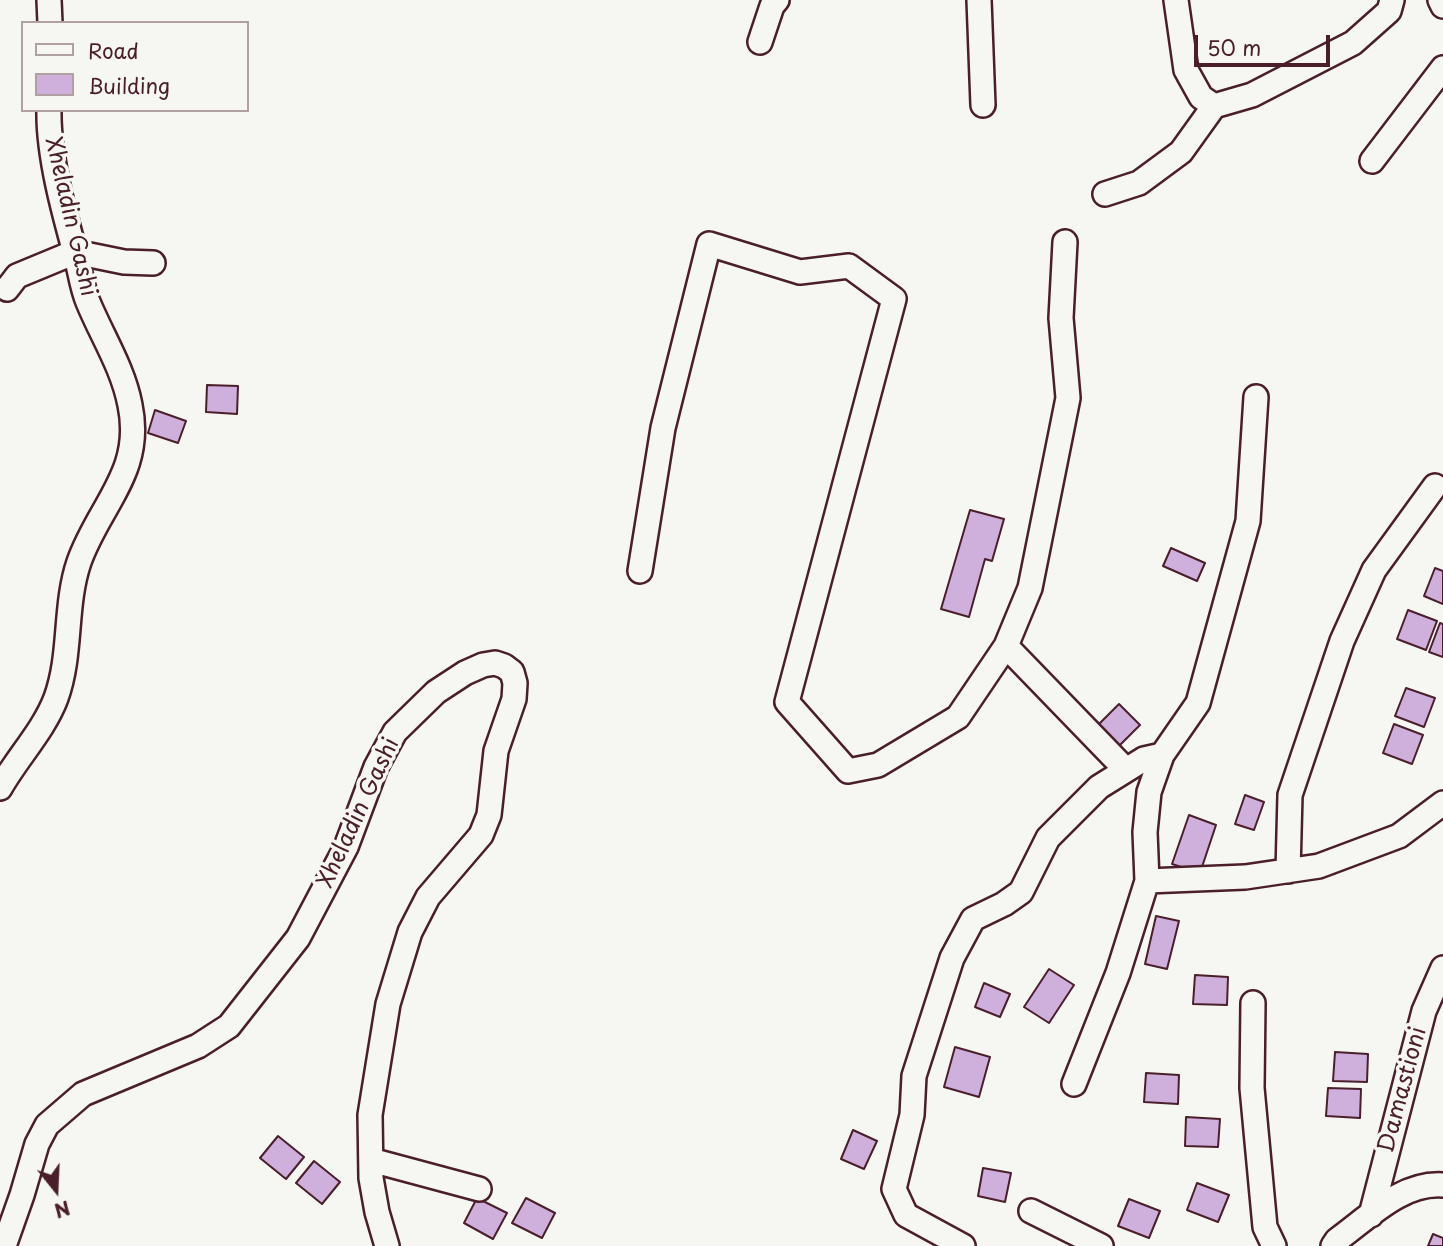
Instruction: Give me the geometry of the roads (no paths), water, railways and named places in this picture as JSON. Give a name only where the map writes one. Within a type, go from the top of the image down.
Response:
[{"type":"street","points":[[49,0],[50,21]]},
{"type":"street","points":[[760,42],[772,6],[777,0]]},
{"type":"street","points":[[979,0],[983,104]]},
{"type":"street","points":[[1176,0],[1186,70],[1201,97],[1214,106]]},
{"type":"street","points":[[1105,194],[1139,183],[1181,152],[1214,106],[1252,95],[1353,43],[1389,11],[1392,0]]},
{"type":"street","points":[[1440,0],[1443,6]]},
{"type":"street","points":[[1372,161],[1443,68]]},
{"type":"street","name":"Xheladin Gashi","points":[[0,788],[42,725],[56,698],[64,665],[70,595],[79,561],[95,525],[119,487],[130,459],[134,433],[130,404],[113,353],[88,301],[58,183],[48,122],[49,112]]},
{"type":"street","points":[[640,570],[663,428],[709,244],[800,272],[849,266],[894,299],[787,702],[848,771],[878,765],[958,717],[1006,646],[1030,588],[1068,398],[1061,318],[1065,242]]},
{"type":"street","points":[[7,289],[18,276],[75,252],[124,262],[153,263]]},
{"type":"street","points":[[1074,1084],[1118,973],[1147,881],[1145,832],[1149,792],[1162,755],[1198,703],[1248,521],[1256,397]]},
{"type":"street","points":[[1288,871],[1290,794],[1342,641],[1374,570],[1435,486]]},
{"type":"street","points":[[1006,646],[1126,770]]},
{"type":"street","name":"Xheladin Gashi","points":[[4,1246],[37,1144],[47,1125],[83,1094],[198,1046],[229,1026],[298,938],[346,847],[376,767],[395,732],[436,692],[465,673],[495,663],[512,672],[515,683],[514,699],[496,751],[489,816],[481,835],[428,897],[410,932],[388,1004],[370,1115],[371,1178],[387,1246]]},
{"type":"street","points":[[963,1246],[906,1215],[894,1189],[912,1115],[914,1076],[952,958],[974,919],[1021,892],[1048,838],[1099,787],[1144,759],[1162,755]]},
{"type":"street","points":[[1147,881],[1245,877],[1319,866],[1399,836],[1443,803]]},
{"type":"street","name":"Damastioni","points":[[1371,1215],[1424,1011],[1443,968]]},
{"type":"street","points":[[1253,1003],[1252,1088],[1265,1227],[1274,1246]]},
{"type":"street","points":[[371,1160],[479,1189]]},
{"type":"street","points":[[1333,1246],[1337,1240],[1404,1192],[1427,1184],[1443,1185]]},
{"type":"street","points":[[1031,1211],[1101,1246]]}]
